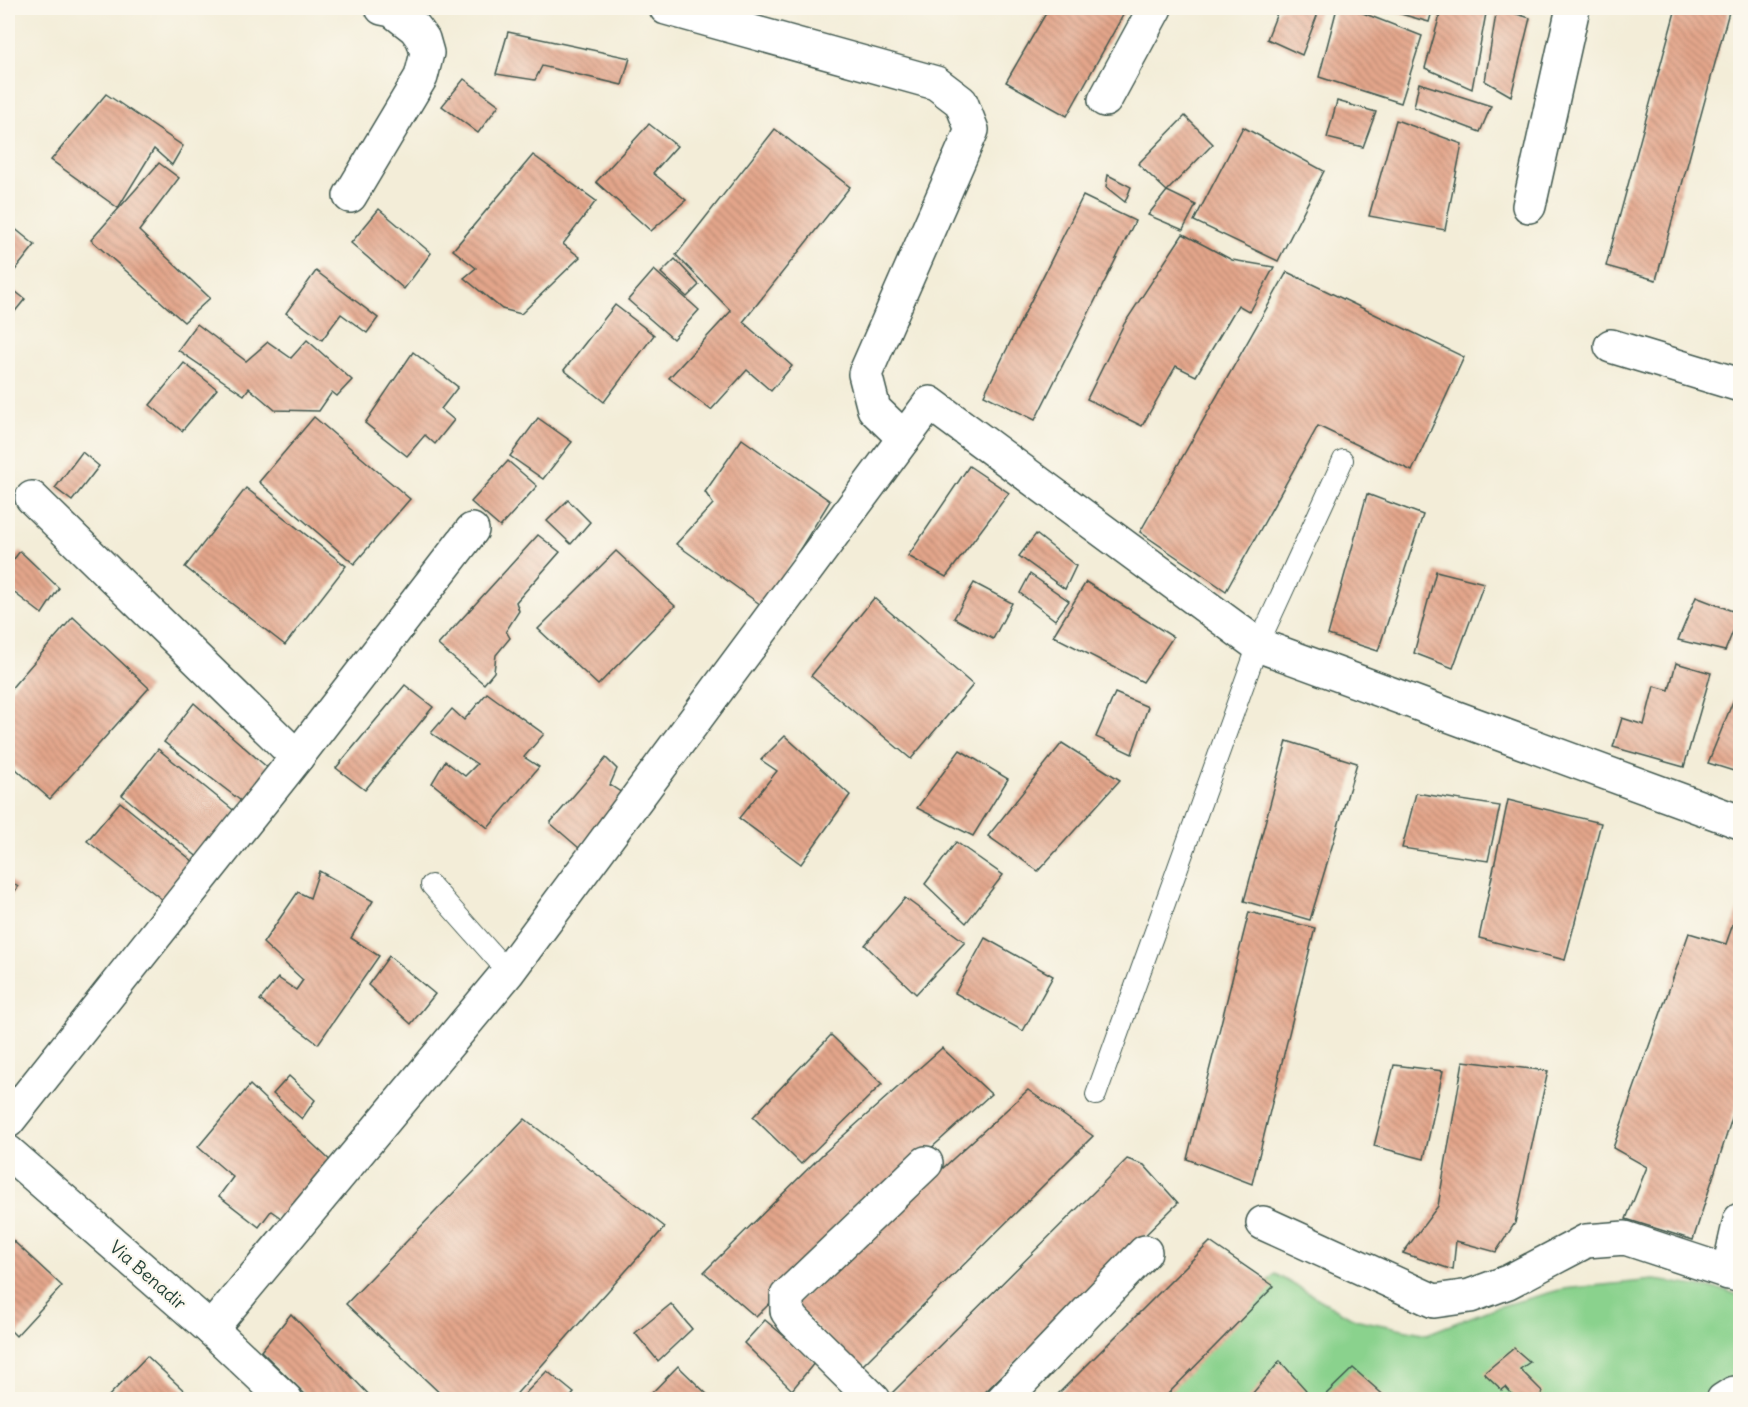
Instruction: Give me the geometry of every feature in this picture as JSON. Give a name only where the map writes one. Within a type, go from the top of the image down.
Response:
[{"type":"street","points":[[350,196],[421,76],[427,52],[423,39],[415,28],[392,10],[382,8]]},
{"type":"street","points":[[666,8],[936,83],[960,102],[972,130],[865,374],[874,410],[904,438]]},
{"type":"street","points":[[1105,100],[1155,8]]},
{"type":"street","points":[[1529,206],[1573,8]]},
{"type":"street","points":[[1611,346],[1740,385]]},
{"type":"street","points":[[211,1329],[508,972],[930,403],[1258,645],[1740,822]]},
{"type":"street","points":[[32,498],[297,757]]},
{"type":"street","points":[[8,1121],[297,757],[472,530]]},
{"type":"street","points":[[874,1400],[794,1321],[787,1311],[787,1296],[926,1163]]},
{"type":"street","name":"Via Benadir","points":[[12,1166],[211,1329],[286,1400]]},
{"type":"street","points":[[1263,1223],[1434,1301],[1470,1296],[1508,1282],[1586,1241],[1625,1238],[1734,1274],[1740,1221]]},
{"type":"street","points":[[1003,1400],[1145,1252]]},
{"type":"street","points":[[1723,1400],[1734,1393],[1740,1393]]},
{"type":"lane","points":[[1096,1095],[1258,645],[1343,460]]},
{"type":"lane","points":[[430,885],[508,972]]},
{"type":"green space","points":[[1275,1274],[1354,1319],[1427,1334],[1494,1308],[1563,1289],[1654,1280],[1725,1290],[1740,1296],[1740,1399],[1149,1400]]},
{"type":"building","points":[[1049,8],[1127,8],[1067,116],[1006,82]]},
{"type":"building","points":[[1279,8],[1320,8],[1302,55],[1267,39]]},
{"type":"building","points":[[1337,8],[1350,8],[1422,36],[1401,103],[1319,77]]},
{"type":"building","points":[[1380,8],[1433,8],[1429,22]]},
{"type":"building","points":[[1442,8],[1487,8],[1472,89],[1425,68]]},
{"type":"building","points":[[1497,8],[1530,18],[1511,96],[1485,81]]},
{"type":"building","points":[[1676,8],[1730,8],[1656,280],[1606,266]]},
{"type":"building","points":[[508,32],[630,58],[622,85],[542,66],[535,80],[496,74]]},
{"type":"building","points":[[464,79],[499,105],[478,133],[442,106]]},
{"type":"building","points":[[1419,83],[1491,106],[1480,132],[1414,107]]},
{"type":"building","points":[[106,94],[183,146],[172,165],[154,149],[118,208],[51,160]]},
{"type":"building","points":[[1337,101],[1376,112],[1363,147],[1327,138]]},
{"type":"building","points":[[1185,116],[1213,144],[1167,191],[1138,164]]},
{"type":"building","points":[[1396,120],[1462,144],[1445,230],[1369,216]]},
{"type":"building","points":[[649,124],[677,146],[653,173],[686,200],[651,231],[596,182]]},
{"type":"building","points":[[1243,127],[1324,171],[1278,261],[1194,221]]},
{"type":"building","points":[[775,129],[850,187],[743,322],[792,366],[771,391],[747,370],[711,410],[669,378],[731,311],[676,255]]},
{"type":"building","points":[[533,155],[596,201],[563,244],[580,257],[521,314],[502,309],[464,278],[476,268],[453,250]]},
{"type":"building","points":[[159,163],[179,178],[139,231],[210,298],[184,322],[91,240]]},
{"type":"building","points":[[1108,175],[1131,187],[1125,202],[1106,187]]},
{"type":"building","points":[[1167,191],[1196,205],[1183,230],[1148,215]]},
{"type":"building","points":[[1083,196],[1135,221],[1035,420],[984,395]]},
{"type":"building","points":[[379,209],[431,253],[404,289],[351,243]]},
{"type":"building","points":[[8,223],[35,245],[8,279]]},
{"type":"building","points":[[1183,234],[1232,260],[1274,267],[1250,312],[1238,305],[1196,376],[1176,366],[1142,426],[1087,399],[1124,324]]},
{"type":"building","points":[[675,259],[699,285],[687,297],[661,273]]},
{"type":"building","points":[[654,270],[699,310],[673,339],[628,300]]},
{"type":"building","points":[[316,271],[378,318],[367,333],[341,314],[322,340],[286,313]]},
{"type":"building","points":[[1287,272],[1464,357],[1412,471],[1318,426],[1226,591],[1140,532]]},
{"type":"building","points":[[11,288],[25,299],[8,320],[8,292]]},
{"type":"building","points":[[615,305],[654,335],[604,402],[564,370]]},
{"type":"building","points":[[197,324],[246,361],[268,342],[291,358],[307,340],[352,380],[337,396],[332,392],[319,411],[275,410],[249,388],[244,395],[178,350]]},
{"type":"building","points":[[413,352],[458,387],[441,409],[454,420],[435,444],[425,435],[407,456],[365,423]]},
{"type":"building","points":[[184,363],[217,389],[182,431],[150,405]]},
{"type":"building","points":[[314,417],[410,499],[354,564],[259,482]]},
{"type":"building","points":[[538,418],[572,442],[543,479],[510,456]]},
{"type":"building","points":[[742,439],[830,501],[764,607],[676,544],[713,504],[705,492]]},
{"type":"building","points":[[82,452],[99,466],[72,501],[55,488]]},
{"type":"building","points":[[508,461],[537,486],[500,527],[471,502]]},
{"type":"building","points":[[969,466],[1009,493],[946,577],[908,556]]},
{"type":"building","points":[[246,488],[346,566],[285,645],[185,567]]},
{"type":"building","points":[[1367,494],[1423,515],[1378,651],[1328,635]]},
{"type":"building","points":[[568,500],[590,522],[571,544],[547,521]]},
{"type":"building","points":[[1036,534],[1076,566],[1065,589],[1019,556]]},
{"type":"building","points":[[538,535],[560,552],[516,602],[519,611],[506,631],[510,638],[496,655],[494,672],[484,684],[438,645]]},
{"type":"building","points":[[20,551],[59,588],[42,614],[8,588],[8,567]]},
{"type":"building","points":[[616,551],[675,606],[598,685],[538,629]]},
{"type":"building","points":[[1436,571],[1484,583],[1453,668],[1414,653]]},
{"type":"building","points":[[1030,574],[1069,601],[1055,620],[1020,593]]},
{"type":"building","points":[[1086,582],[1173,637],[1143,682],[1053,636]]},
{"type":"building","points":[[974,583],[1012,603],[993,639],[954,618]]},
{"type":"building","points":[[1696,597],[1740,614],[1725,651],[1678,640]]},
{"type":"building","points":[[874,598],[973,685],[911,759],[811,676]]},
{"type":"building","points":[[73,617],[149,688],[50,799],[8,762],[8,692]]},
{"type":"building","points":[[1676,663],[1711,673],[1684,767],[1613,747],[1622,718],[1644,725],[1654,686],[1669,690]]},
{"type":"building","points":[[1740,684],[1740,773],[1708,763]]},
{"type":"building","points":[[405,685],[433,707],[365,790],[336,768]]},
{"type":"building","points":[[487,693],[544,734],[524,757],[539,767],[488,828],[432,783],[445,761],[465,776],[477,764],[431,733],[452,709],[464,720]]},
{"type":"building","points":[[1115,693],[1148,707],[1132,754],[1096,737]]},
{"type":"building","points":[[194,703],[269,769],[245,804],[164,742]]},
{"type":"building","points":[[785,736],[850,795],[801,864],[739,818],[777,771],[761,760]]},
{"type":"building","points":[[1287,741],[1357,763],[1310,920],[1244,901]]},
{"type":"building","points":[[1062,743],[1120,780],[1038,871],[988,836]]},
{"type":"building","points":[[158,749],[237,813],[200,859],[122,795]]},
{"type":"building","points":[[960,750],[1008,779],[973,836],[917,808]]},
{"type":"building","points":[[606,758],[617,769],[610,785],[625,795],[579,848],[550,823]]},
{"type":"building","points":[[1416,793],[1500,806],[1488,861],[1402,848]]},
{"type":"building","points":[[1508,800],[1601,823],[1565,960],[1479,938]]},
{"type":"building","points":[[120,802],[195,863],[168,904],[87,841]]},
{"type":"building","points":[[956,842],[1003,875],[966,923],[925,884]]},
{"type":"building","points":[[319,871],[373,901],[351,938],[379,956],[318,1044],[260,1000],[278,978],[296,990],[303,980],[263,943],[298,892],[310,898]]},
{"type":"building","points":[[8,879],[18,887],[8,899]]},
{"type":"building","points":[[905,898],[965,942],[916,994],[865,945]]},
{"type":"building","points":[[1740,904],[1740,1093],[1693,1240],[1626,1219],[1647,1167],[1613,1148],[1689,933],[1726,944]]},
{"type":"building","points":[[1249,912],[1315,928],[1252,1184],[1187,1159]]},
{"type":"building","points":[[985,938],[1053,976],[1023,1031],[955,993]]},
{"type":"building","points":[[389,956],[435,994],[411,1024],[368,985]]},
{"type":"building","points":[[831,1035],[882,1084],[801,1164],[753,1117]]},
{"type":"building","points":[[942,1048],[991,1094],[875,1199],[756,1317],[704,1272],[825,1152]]},
{"type":"building","points":[[1463,1061],[1548,1071],[1515,1223],[1496,1252],[1456,1241],[1453,1270],[1403,1253],[1438,1206]]},
{"type":"building","points":[[1394,1065],[1443,1071],[1424,1159],[1374,1146]]},
{"type":"building","points":[[289,1076],[315,1100],[302,1119],[273,1094]]},
{"type":"building","points":[[250,1085],[335,1165],[291,1225],[271,1211],[259,1227],[219,1196],[233,1177],[198,1147]]},
{"type":"building","points":[[1028,1090],[1093,1136],[858,1370],[795,1304]]},
{"type":"building","points":[[525,1119],[665,1227],[511,1400],[447,1400],[346,1304]]},
{"type":"building","points":[[1127,1159],[1144,1165],[1178,1203],[977,1400],[885,1400]]},
{"type":"building","points":[[8,1236],[62,1286],[16,1336],[8,1328]]},
{"type":"building","points":[[1210,1242],[1274,1286],[1162,1400],[1052,1400]]},
{"type":"building","points":[[671,1304],[692,1329],[658,1361],[635,1333]]},
{"type":"building","points":[[291,1314],[374,1400],[311,1400],[261,1351]]},
{"type":"building","points":[[765,1320],[815,1362],[792,1390],[744,1343]]},
{"type":"building","points":[[1514,1348],[1530,1362],[1520,1369],[1543,1392],[1537,1400],[1517,1400],[1506,1387],[1502,1390],[1484,1373]]},
{"type":"building","points":[[147,1356],[194,1400],[105,1400]]},
{"type":"building","points":[[1280,1361],[1306,1390],[1301,1400],[1247,1400]]},
{"type":"building","points":[[678,1366],[713,1400],[645,1400]]},
{"type":"building","points":[[1353,1368],[1389,1400],[1320,1400]]},
{"type":"building","points":[[547,1371],[574,1393],[568,1400],[519,1400]]}]
